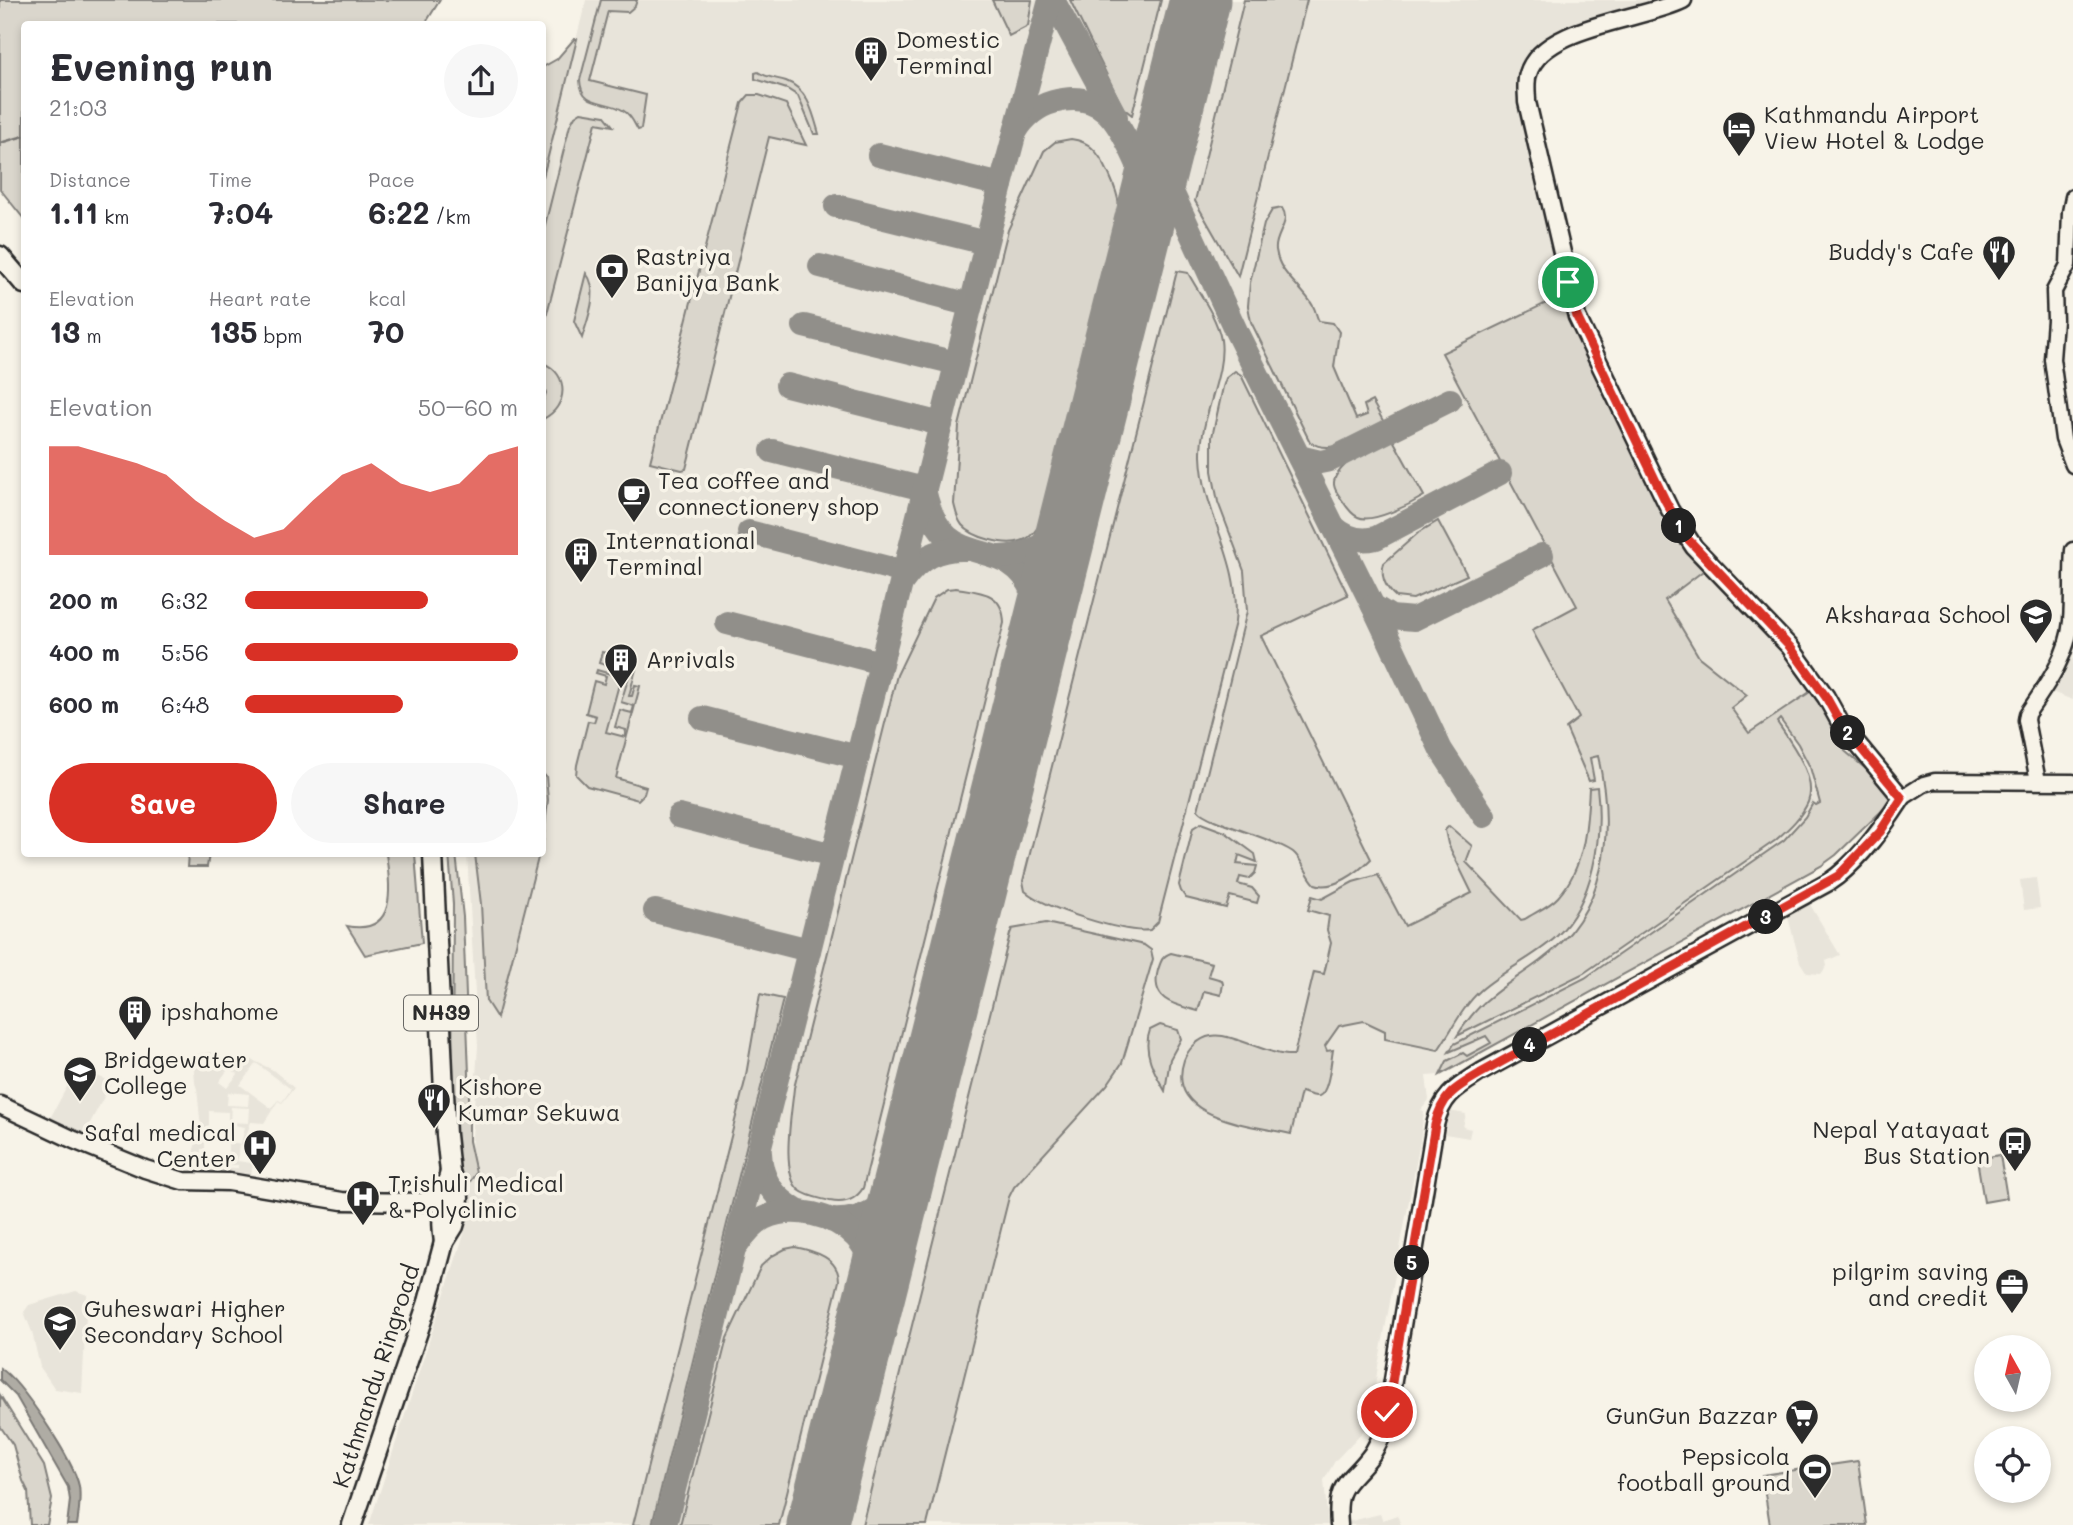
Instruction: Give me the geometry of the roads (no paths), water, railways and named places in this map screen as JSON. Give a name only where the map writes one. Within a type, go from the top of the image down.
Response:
[{"type":"highway","points":[[0,256],[21,280]]},
{"type":"highway","name":"Kathmandu Ringroad","points":[[352,1525],[428,1302],[451,1204],[433,857]]},
{"type":"main road","points":[[1339,1525],[1337,1507],[1340,1493],[1347,1480],[1371,1455],[1385,1429],[1435,1125],[1443,1101],[1457,1087],[1481,1073],[1838,876],[1880,832],[1902,798],[1841,724],[1826,697],[1790,647],[1685,536],[1577,317],[1527,102],[1528,74],[1540,55],[1561,41],[1596,27],[1683,0]]},
{"type":"main road","points":[[0,1105],[74,1140],[145,1169],[183,1181],[229,1182],[342,1201],[451,1204]]},
{"type":"street","points":[[2073,197],[2068,265],[2054,291],[2052,359],[2062,430],[2073,465]]},
{"type":"street","points":[[2038,781],[2026,720],[2059,665],[2066,643],[2071,622],[2073,550]]},
{"type":"street","points":[[1902,798],[1924,784],[1935,781],[2073,782]]},
{"type":"waterway","points":[[0,143],[21,137]]},
{"type":"place","name":"Domestic Terminal","points":[[871,83]]},
{"type":"place","name":"Kathmandu Airport View Hotel & Lodge","points":[[1739,158]]},
{"type":"place","name":"Buddy's Cafe","points":[[1999,282]]},
{"type":"place","name":"Rastriya Banijya Bank","points":[[612,300]]},
{"type":"place","name":"Tea coffee and connectionery shop","points":[[634,524]]},
{"type":"place","name":"International Terminal","points":[[581,584]]},
{"type":"place","name":"Aksharaa School","points":[[2036,645]]},
{"type":"place","name":"Arrivals","points":[[621,690]]},
{"type":"place","name":"ipshahome","points":[[135,1042]]},
{"type":"place","name":"Bridgewater College","points":[[80,1103]]},
{"type":"place","name":"Kishore Kumar Sekuwa","points":[[434,1130]]},
{"type":"place","name":"Nepal Yatayaat Bus Station","points":[[2015,1173]]},
{"type":"place","name":"Safal medical Center","points":[[260,1176]]},
{"type":"place","name":"Trishuli Medical & Polyclinic","points":[[363,1227]]},
{"type":"place","name":"pilgrim saving and credit","points":[[2012,1315]]},
{"type":"place","name":"Guheswari Higher Secondary School","points":[[60,1352]]},
{"type":"place","name":"GunGun Bazzar","points":[[1802,1446]]},
{"type":"place","name":"Pepsicola football ground","points":[[1815,1500]]}]
